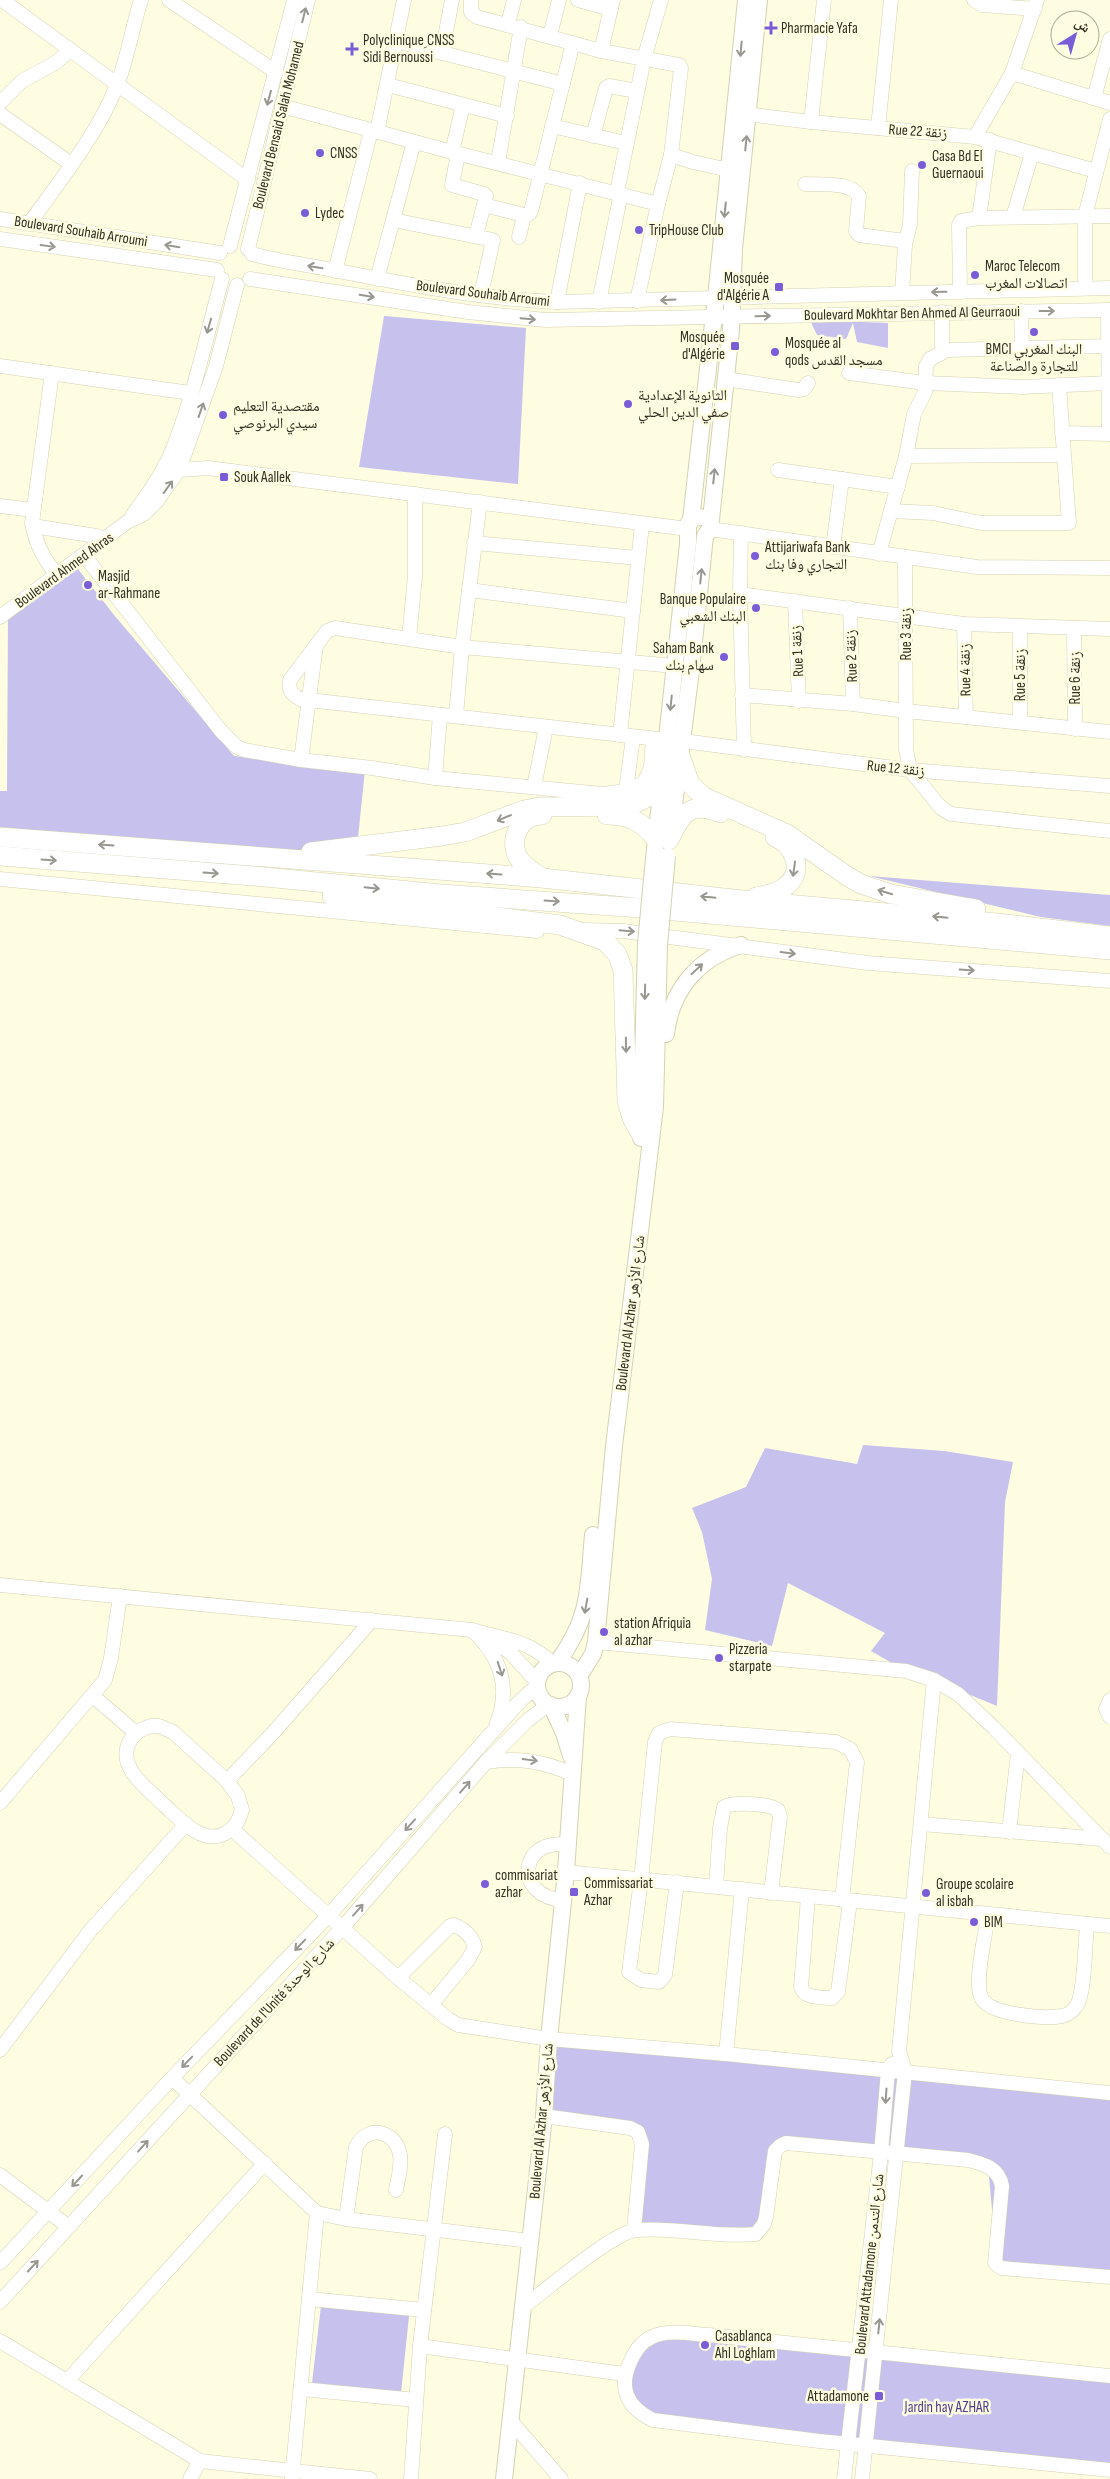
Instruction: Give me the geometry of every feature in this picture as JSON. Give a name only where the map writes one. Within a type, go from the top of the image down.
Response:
[{"type":"highway","points":[[671,745],[690,784],[704,797],[787,834],[861,884],[891,894],[986,911],[1108,941]]},
{"type":"highway","points":[[136,847],[310,852],[442,836],[473,830],[524,810],[539,807],[630,806],[648,797],[670,780]]},
{"type":"highway","points":[[542,878],[519,859],[514,849],[514,838],[518,828],[526,820],[536,815],[619,815],[640,823],[662,848],[683,815],[697,808],[710,809],[787,843],[794,854],[796,866],[793,878],[785,888],[742,900]]},
{"type":"highway","points":[[0,837],[542,878],[742,900],[890,912],[1108,941]]},
{"type":"highway","points":[[0,856],[254,876],[441,894],[1108,941]]},
{"type":"highway","points":[[254,876],[278,886],[321,895],[548,923],[605,941],[614,949],[623,970],[628,1101],[632,1118],[641,1134]]},
{"type":"main road","points":[[653,944],[670,780],[671,745],[699,529],[714,317],[724,297],[736,232],[746,0]]},
{"type":"main road","points":[[670,780],[675,666],[726,379],[731,316],[724,297],[729,170],[742,113],[759,0]]},
{"type":"main road","name":"Boulevard Al Azhar شارع الأزهر","points":[[555,1663],[574,1638],[586,1609],[605,1428],[641,1134],[653,944]]},
{"type":"main road","name":"Boulevard Al Azhar شارع الأزهر","points":[[579,1676],[593,1654],[596,1642],[614,1446],[655,1107],[653,944]]},
{"type":"main road","points":[[648,1164],[658,1125],[668,1020],[676,997],[689,976],[703,964],[718,954],[741,945]]},
{"type":"main road","points":[[555,1663],[569,1666],[579,1676],[581,1682],[578,1696],[569,1704],[559,1707],[550,1705],[539,1693],[537,1684],[543,1670],[555,1663]]},
{"type":"main road","name":"Boulevard Al Azhar شارع الأزهر","points":[[504,2479],[544,2116],[548,2039],[566,1872],[573,1769],[578,1730],[578,1696]]},
{"type":"main road","name":"Boulevard Al Azhar شارع الأزهر","points":[[550,1705],[564,1733],[573,1769]]},
{"type":"street","points":[[2,0],[248,180]]},
{"type":"street","points":[[29,224],[72,164],[109,103],[118,84],[141,0]]},
{"type":"street","points":[[169,0],[276,72]]},
{"type":"street","name":"Boulevard Bensaid Salah Mohamed","points":[[225,249],[248,180],[294,0]]},
{"type":"street","name":"Boulevard Bensaid Salah Mohamed","points":[[250,252],[282,106],[308,0]]},
{"type":"street","points":[[335,271],[388,85],[404,0]]},
{"type":"street","points":[[442,53],[452,0]]},
{"type":"street","points":[[471,0],[470,9],[474,16],[514,25],[601,50],[644,60],[675,63],[681,68],[671,155],[658,204],[637,301]]},
{"type":"street","points":[[498,163],[507,116],[512,70],[514,0]]},
{"type":"street","points":[[550,36],[559,0]]},
{"type":"street","points":[[578,0],[612,4],[601,50]]},
{"type":"street","points":[[599,302],[626,143],[644,60],[662,0]]},
{"type":"street","points":[[811,122],[824,0]]},
{"type":"street","points":[[878,128],[891,0]]},
{"type":"street","points":[[974,0],[982,5],[1036,4],[1012,73],[975,137]]},
{"type":"street","points":[[1094,98],[1110,39]]},
{"type":"street","points":[[396,41],[563,84]]},
{"type":"street","points":[[484,205],[524,215],[529,214],[574,43]]},
{"type":"street","points":[[0,103],[22,81],[55,63],[71,50]]},
{"type":"street","points":[[1012,73],[1110,104]]},
{"type":"street","points":[[388,85],[507,116]]},
{"type":"street","points":[[593,136],[606,88],[610,86],[637,91]]},
{"type":"street","points":[[463,105],[452,185],[486,196],[476,236]]},
{"type":"street","points":[[282,106],[374,132],[619,192],[658,204]]},
{"type":"street","name":"Rue 22 زنقة","points":[[742,113],[811,122],[975,137],[1096,171]]},
{"type":"street","points":[[0,114],[72,164]]},
{"type":"street","points":[[1085,288],[1085,216],[1110,120]]},
{"type":"street","points":[[552,126],[626,143]]},
{"type":"street","points":[[979,218],[990,140]]},
{"type":"street","points":[[377,279],[414,142]]},
{"type":"street","points":[[1013,217],[1032,153]]},
{"type":"street","points":[[671,155],[729,170]]},
{"type":"street","points":[[902,293],[906,241],[910,224],[912,171]]},
{"type":"street","points":[[556,302],[580,183]]},
{"type":"street","points":[[805,184],[847,186],[856,191],[859,196],[856,230],[859,235],[906,241]]},
{"type":"street","points":[[519,237],[524,215]]},
{"type":"street","points":[[960,292],[959,225],[961,221],[979,218],[1110,216]]},
{"type":"street","name":"Boulevard Souhaib Arroumi","points":[[0,219],[225,249]]},
{"type":"street","points":[[392,220],[493,240],[494,244],[481,295]]},
{"type":"street","name":"Boulevard Souhaib Arroumi","points":[[0,239],[219,275]]},
{"type":"street","points":[[185,456],[244,282],[256,267],[250,252],[239,246],[225,249],[216,261],[219,275],[190,393],[172,451],[208,468]]},
{"type":"street","name":"Boulevard Souhaib Arroumi","points":[[250,252],[377,279],[481,295],[556,302],[724,297]]},
{"type":"street","points":[[219,275],[231,284],[244,282]]},
{"type":"street","name":"Boulevard Souhaib Arroumi","points":[[244,282],[532,320],[714,317]]},
{"type":"street","name":"Boulevard Mokhtar Ben Ahmed Al Geurraoui","points":[[724,297],[1110,288]]},
{"type":"street","points":[[1062,434],[1110,434],[1109,310]]},
{"type":"street","name":"Boulevard Mokhtar Ben Ahmed Al Geurraoui","points":[[714,317],[1109,310]]},
{"type":"street","points":[[1021,311],[1022,349]]},
{"type":"street","points":[[942,312],[942,346],[947,350]]},
{"type":"street","points":[[879,554],[906,456],[914,414],[925,392],[926,366],[930,359],[947,350],[1109,346]]},
{"type":"street","points":[[0,366],[190,393]]},
{"type":"street","points":[[52,373],[33,510],[33,526],[36,542],[46,562],[56,575]]},
{"type":"street","points":[[849,374],[925,383],[1022,387],[1109,383]]},
{"type":"street","points":[[726,379],[802,390],[808,384]]},
{"type":"street","points":[[891,511],[934,513],[981,523],[1069,523],[1059,384]]},
{"type":"street","name":"Boulevard Ahmed Ahras","points":[[127,522],[153,486],[172,451]]},
{"type":"street","points":[[906,456],[1063,455]]},
{"type":"street","name":"Boulevard Ahmed Ahras","points":[[0,617],[127,522],[144,514],[157,501],[179,470],[185,456]]},
{"type":"street","points":[[165,465],[179,470],[208,468],[642,524],[741,533],[977,567],[1110,568]]},
{"type":"street","points":[[778,470],[898,486]]},
{"type":"street","points":[[832,547],[842,479]]},
{"type":"street","points":[[409,639],[415,576],[415,494]]},
{"type":"street","points":[[456,716],[462,647],[480,502]]},
{"type":"street","points":[[0,506],[33,510]]},
{"type":"street","points":[[626,791],[629,662],[642,524]]},
{"type":"street","points":[[33,526],[96,536],[105,540]]},
{"type":"street","points":[[741,533],[740,594],[744,750]]},
{"type":"street","points":[[474,543],[638,558]]},
{"type":"street","points":[[84,555],[229,739],[244,750],[301,760],[372,768],[435,778],[604,794],[626,791],[646,780],[650,767],[671,745]]},
{"type":"street","name":"Rue 3 زنقة","points":[[905,557],[906,749],[910,770]]},
{"type":"street","points":[[469,590],[633,611]]},
{"type":"street","points":[[740,594],[964,624],[1110,629]]},
{"type":"street","name":"Rue 1 زنقة","points":[[795,601],[799,701]]},
{"type":"street","name":"Rue 2 زنقة","points":[[850,608],[853,704]]},
{"type":"street","name":"Rue 4 زنقة","points":[[964,624],[966,717]]},
{"type":"street","name":"Rue 5 زنقة","points":[[1020,627],[1020,722]]},
{"type":"street","points":[[310,700],[300,699],[293,694],[289,685],[290,680],[327,631],[335,628],[462,647],[675,666]]},
{"type":"street","name":"Rue 6 زنقة","points":[[1074,628],[1075,729]]},
{"type":"street","points":[[301,760],[316,646]]},
{"type":"street","points":[[742,695],[853,704],[1110,732]]},
{"type":"street","name":"Rue 12 زنقة","points":[[310,700],[626,736],[671,745],[744,750],[910,770],[1110,786]]},
{"type":"street","points":[[435,778],[440,715]]},
{"type":"street","points":[[534,787],[546,727]]},
{"type":"street","points":[[910,770],[941,808],[951,814],[1110,831]]},
{"type":"street","points":[[0,879],[409,917],[524,930],[623,931],[868,963],[1110,981]]},
{"type":"street","points":[[0,1585],[476,1631],[535,1648],[555,1663]]},
{"type":"street","points":[[0,1803],[105,1680],[120,1596]]},
{"type":"street","points":[[227,1781],[272,1734],[372,1620]]},
{"type":"street","points":[[476,1631],[511,1653],[537,1684]]},
{"type":"street","points":[[476,1631],[496,1658],[502,1676],[504,1694],[502,1712],[495,1729]]},
{"type":"street","points":[[596,1642],[906,1671],[934,1680],[958,1694],[1018,1752],[1106,1843]]},
{"type":"street","name":"Boulevard Attadamone شارع التدمن","points":[[862,2479],[864,2445],[898,2155],[905,2072],[899,2051],[914,1908],[934,1680]]},
{"type":"street","name":"Boulevard de l'Unité شارع الوحدة","points":[[0,2263],[172,2078],[329,1915],[537,1684]]},
{"type":"street","points":[[93,1696],[136,1733]]},
{"type":"street","points":[[1110,1700],[1106,1709],[1110,1717]]},
{"type":"street","name":"Boulevard de l'Unité شارع الوحدة","points":[[0,2302],[343,1927],[486,1762],[528,1720],[550,1705]]},
{"type":"street","points":[[151,1726],[166,1728],[227,1781],[234,1789],[241,1803],[240,1817],[232,1829],[220,1836],[203,1835],[186,1824],[134,1775],[127,1758],[127,1748],[136,1733],[151,1726]]},
{"type":"street","points":[[676,1882],[665,1975],[659,1982],[636,1978],[629,1972],[641,1880],[655,1742],[663,1730],[670,1728],[836,1742],[850,1749],[857,1762],[838,1992],[832,1998],[810,1996],[801,1987],[808,1897]]},
{"type":"street","points":[[1009,1832],[1018,1752]]},
{"type":"street","points":[[486,1762],[521,1759],[573,1769]]},
{"type":"street","points":[[716,1886],[720,1828],[724,1807],[734,1804],[771,1807],[778,1810],[780,1817],[771,1894]]},
{"type":"street","points":[[0,2050],[90,1930],[186,1824]]},
{"type":"street","points":[[921,1824],[1106,1843]]},
{"type":"street","points":[[232,1829],[398,1978],[458,2025],[548,2039],[726,2054],[1110,2093]]},
{"type":"street","points":[[563,1900],[546,1898],[538,1893],[532,1887],[528,1869],[530,1860],[542,1847],[550,1844],[568,1845]]},
{"type":"street","points":[[566,1872],[716,1886],[771,1894],[1110,1926]]},
{"type":"street","points":[[726,2054],[742,1890]]},
{"type":"street","points":[[988,1915],[980,1971],[980,1993],[982,1998],[994,2008],[1017,2014],[1061,2016],[1076,2007],[1081,1995],[1086,1925]]},
{"type":"street","points":[[398,1978],[450,1926],[454,1925],[466,1932],[472,1938],[475,1947],[468,1960],[431,2005]]},
{"type":"street","name":"Boulevard Attadamone شارع التدمن","points":[[844,2479],[881,2154],[888,2071],[899,2051]]},
{"type":"street","points":[[172,2078],[317,2213],[346,2219],[530,2241]]},
{"type":"street","points":[[544,2116],[630,2128],[638,2132],[642,2144],[634,2230]]},
{"type":"street","points":[[346,2219],[356,2147],[362,2137],[368,2134],[379,2133],[395,2142],[401,2156],[396,2190]]},
{"type":"street","points":[[411,2479],[420,2346],[445,2134]]},
{"type":"street","points":[[523,2307],[599,2249],[634,2230],[725,2235],[756,2234],[764,2224],[775,2154],[780,2146],[786,2143],[881,2154],[968,2160],[988,2166],[998,2174],[1002,2186],[994,2260],[998,2266],[1110,2276]]},
{"type":"street","points":[[67,2381],[264,2163]]},
{"type":"street","points":[[0,2175],[69,2227]]},
{"type":"street","points":[[292,2475],[302,2389],[317,2213]]},
{"type":"street","points":[[309,2299],[424,2310]]},
{"type":"street","points":[[1110,2376],[876,2354],[719,2336],[669,2333],[651,2338],[642,2343],[634,2353],[624,2374],[627,2396],[642,2414],[654,2420],[848,2444],[1110,2470]]},
{"type":"street","points":[[0,2341],[200,2461],[292,2475],[370,2479]]},
{"type":"street","points":[[420,2346],[516,2361],[624,2374]]},
{"type":"street","points":[[302,2389],[416,2400]]},
{"type":"street","points":[[510,2420],[561,2479]]},
{"type":"street","points":[[190,2479],[200,2461]]},
{"type":"green space","points":[[384,316],[526,328],[518,484],[359,467]]},
{"type":"green space","points":[[810,320],[888,323],[888,348],[857,342],[853,323],[846,339],[817,335]]},
{"type":"green space","points":[[74,564],[114,615],[234,756],[365,770],[357,847],[310,852],[0,837],[0,791],[7,791],[8,612]]},
{"type":"green space","points":[[869,876],[1110,895],[1110,926],[1041,917]]},
{"type":"green space","points":[[863,1445],[944,1451],[1013,1462],[1005,1502],[997,1706],[934,1680],[906,1671],[871,1651],[885,1633],[788,1583],[772,1646],[705,1630],[712,1579],[702,1532],[692,1508],[746,1487],[765,1448],[857,1464]]},
{"type":"green space","points":[[550,2033],[905,2072],[1110,2091],[1110,2275],[997,2263],[988,2166],[783,2142],[756,2234],[634,2230],[639,2127],[541,2113]]},
{"type":"green space","points":[[321,2306],[409,2316],[401,2393],[312,2383]]},
{"type":"green space","name":"Jardin hay AZHAR","points":[[657,2336],[1110,2377],[1110,2468],[660,2423],[627,2393],[634,2350]]},
{"type":"place","name":"Pharmacie Yafa","points":[[771,28]]},
{"type":"place","name":"Polyclinique ِCNSS Sidi Bernoussi","points":[[352,49]]},
{"type":"place","name":"CNSS","points":[[320,153]]},
{"type":"place","name":"Casa Bd El Guernaoui","points":[[922,165]]},
{"type":"place","name":"Lydec","points":[[305,213]]},
{"type":"place","name":"TripHouse Club","points":[[639,230]]},
{"type":"place","name":"Maroc Telecom اتصالات المغرب","points":[[975,275]]},
{"type":"place","name":"Mosquée d'Algérie A","points":[[779,287]]},
{"type":"place","name":"BMCI البنك المغربي للتجارة والصناعة","points":[[1034,332]]},
{"type":"place","name":"Mosquée d'Algérie","points":[[735,346]]},
{"type":"place","name":"Mosquée al qods مسجد القدس","points":[[775,352]]},
{"type":"place","name":"الثانوية الإعدادية صفي الدين الحلي","points":[[628,404]]},
{"type":"place","name":"مقتصدية التعليم سيدي البرنوصي","points":[[223,415]]},
{"type":"place","name":"Souk Aallek","points":[[224,477]]},
{"type":"place","name":"Attijariwafa Bank التجاري وفا بنك","points":[[755,556]]},
{"type":"place","name":"Masjid ar-Rahmane","points":[[88,585]]},
{"type":"place","name":"Banque Populaire البنك الشعبي","points":[[756,608]]},
{"type":"place","name":"Saham Bank سهام بنك","points":[[724,657]]},
{"type":"place","name":"station Afriquia al azhar","points":[[604,1632]]},
{"type":"place","name":"Pizzeria starpate","points":[[719,1658]]},
{"type":"place","name":"commisariat azhar","points":[[485,1884]]},
{"type":"place","name":"Commissariat Azhar","points":[[574,1892]]},
{"type":"place","name":"Groupe scolaire al isbah","points":[[926,1893]]},
{"type":"place","name":"BIM","points":[[974,1922]]},
{"type":"place","name":"Casablanca Ahl Loghlam","points":[[705,2345]]},
{"type":"place","name":"Attadamone","points":[[879,2396]]}]
